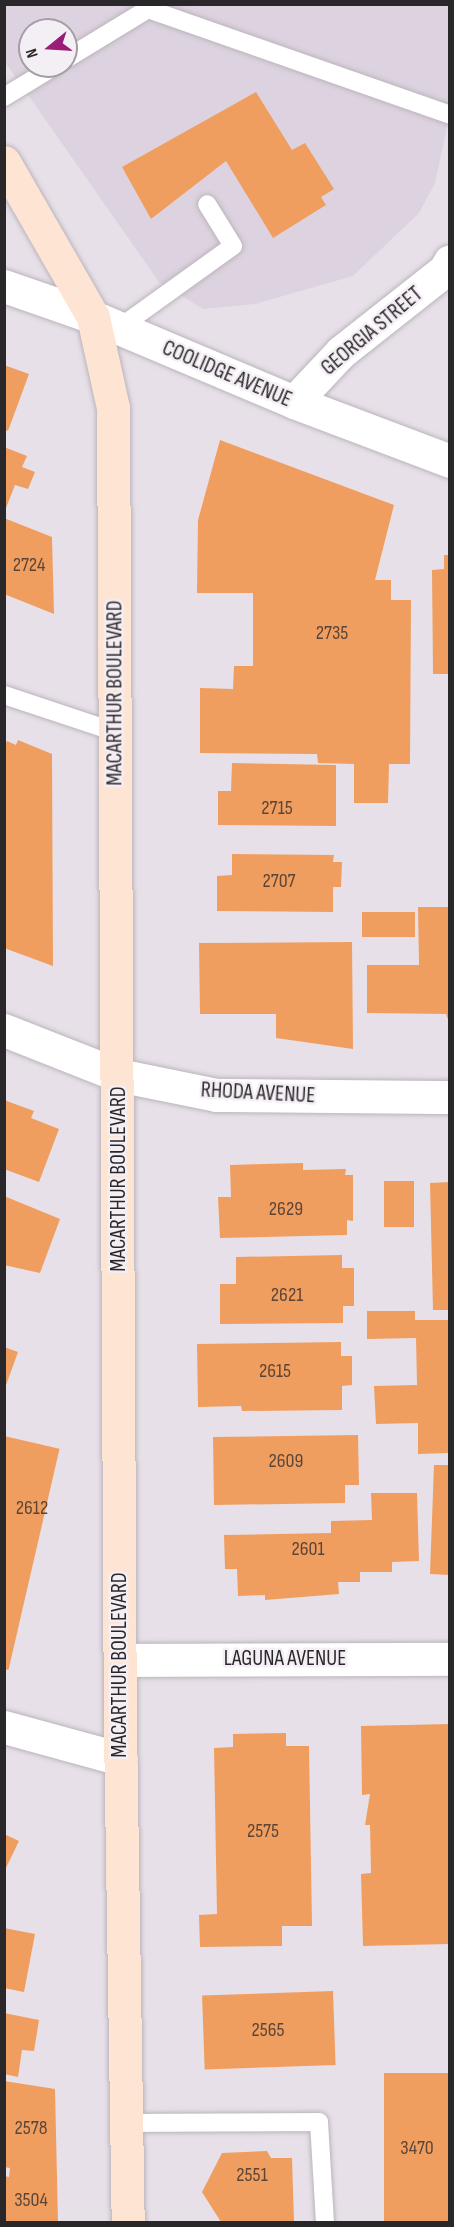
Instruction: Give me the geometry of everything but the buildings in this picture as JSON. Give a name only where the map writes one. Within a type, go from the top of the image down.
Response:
[{"type":"main road","name":"MACARTHUR BOULEVARD","points":[[4,162],[106,322],[113,408],[120,1660],[128,2223]]},
{"type":"street","name":"GEORGIA STREET","points":[[294,402],[340,352],[445,270],[450,261]]},
{"type":"street","name":"COOLIDGE AVENUE","points":[[4,286],[106,322],[294,402],[450,461]]},
{"type":"street","name":"RHODA AVENUE","points":[[4,1030],[118,1075],[216,1095],[450,1098]]},
{"type":"street","name":"LAGUNA AVENUE","points":[[120,1660],[450,1659]]},
{"type":"street","points":[[4,1726],[121,1759]]},
{"type":"lane","points":[[78,52],[148,9],[450,116]]},
{"type":"lane","points":[[4,97],[35,78]]},
{"type":"lane","points":[[106,322],[233,246],[207,204]]},
{"type":"lane","points":[[4,694],[115,732]]},
{"type":"lane","points":[[127,2123],[319,2122],[325,2223]]},
{"type":"shaded area","points":[[4,5],[449,5],[449,118],[435,183],[419,213],[353,276],[255,304],[203,309],[159,282],[5,62]]}]
